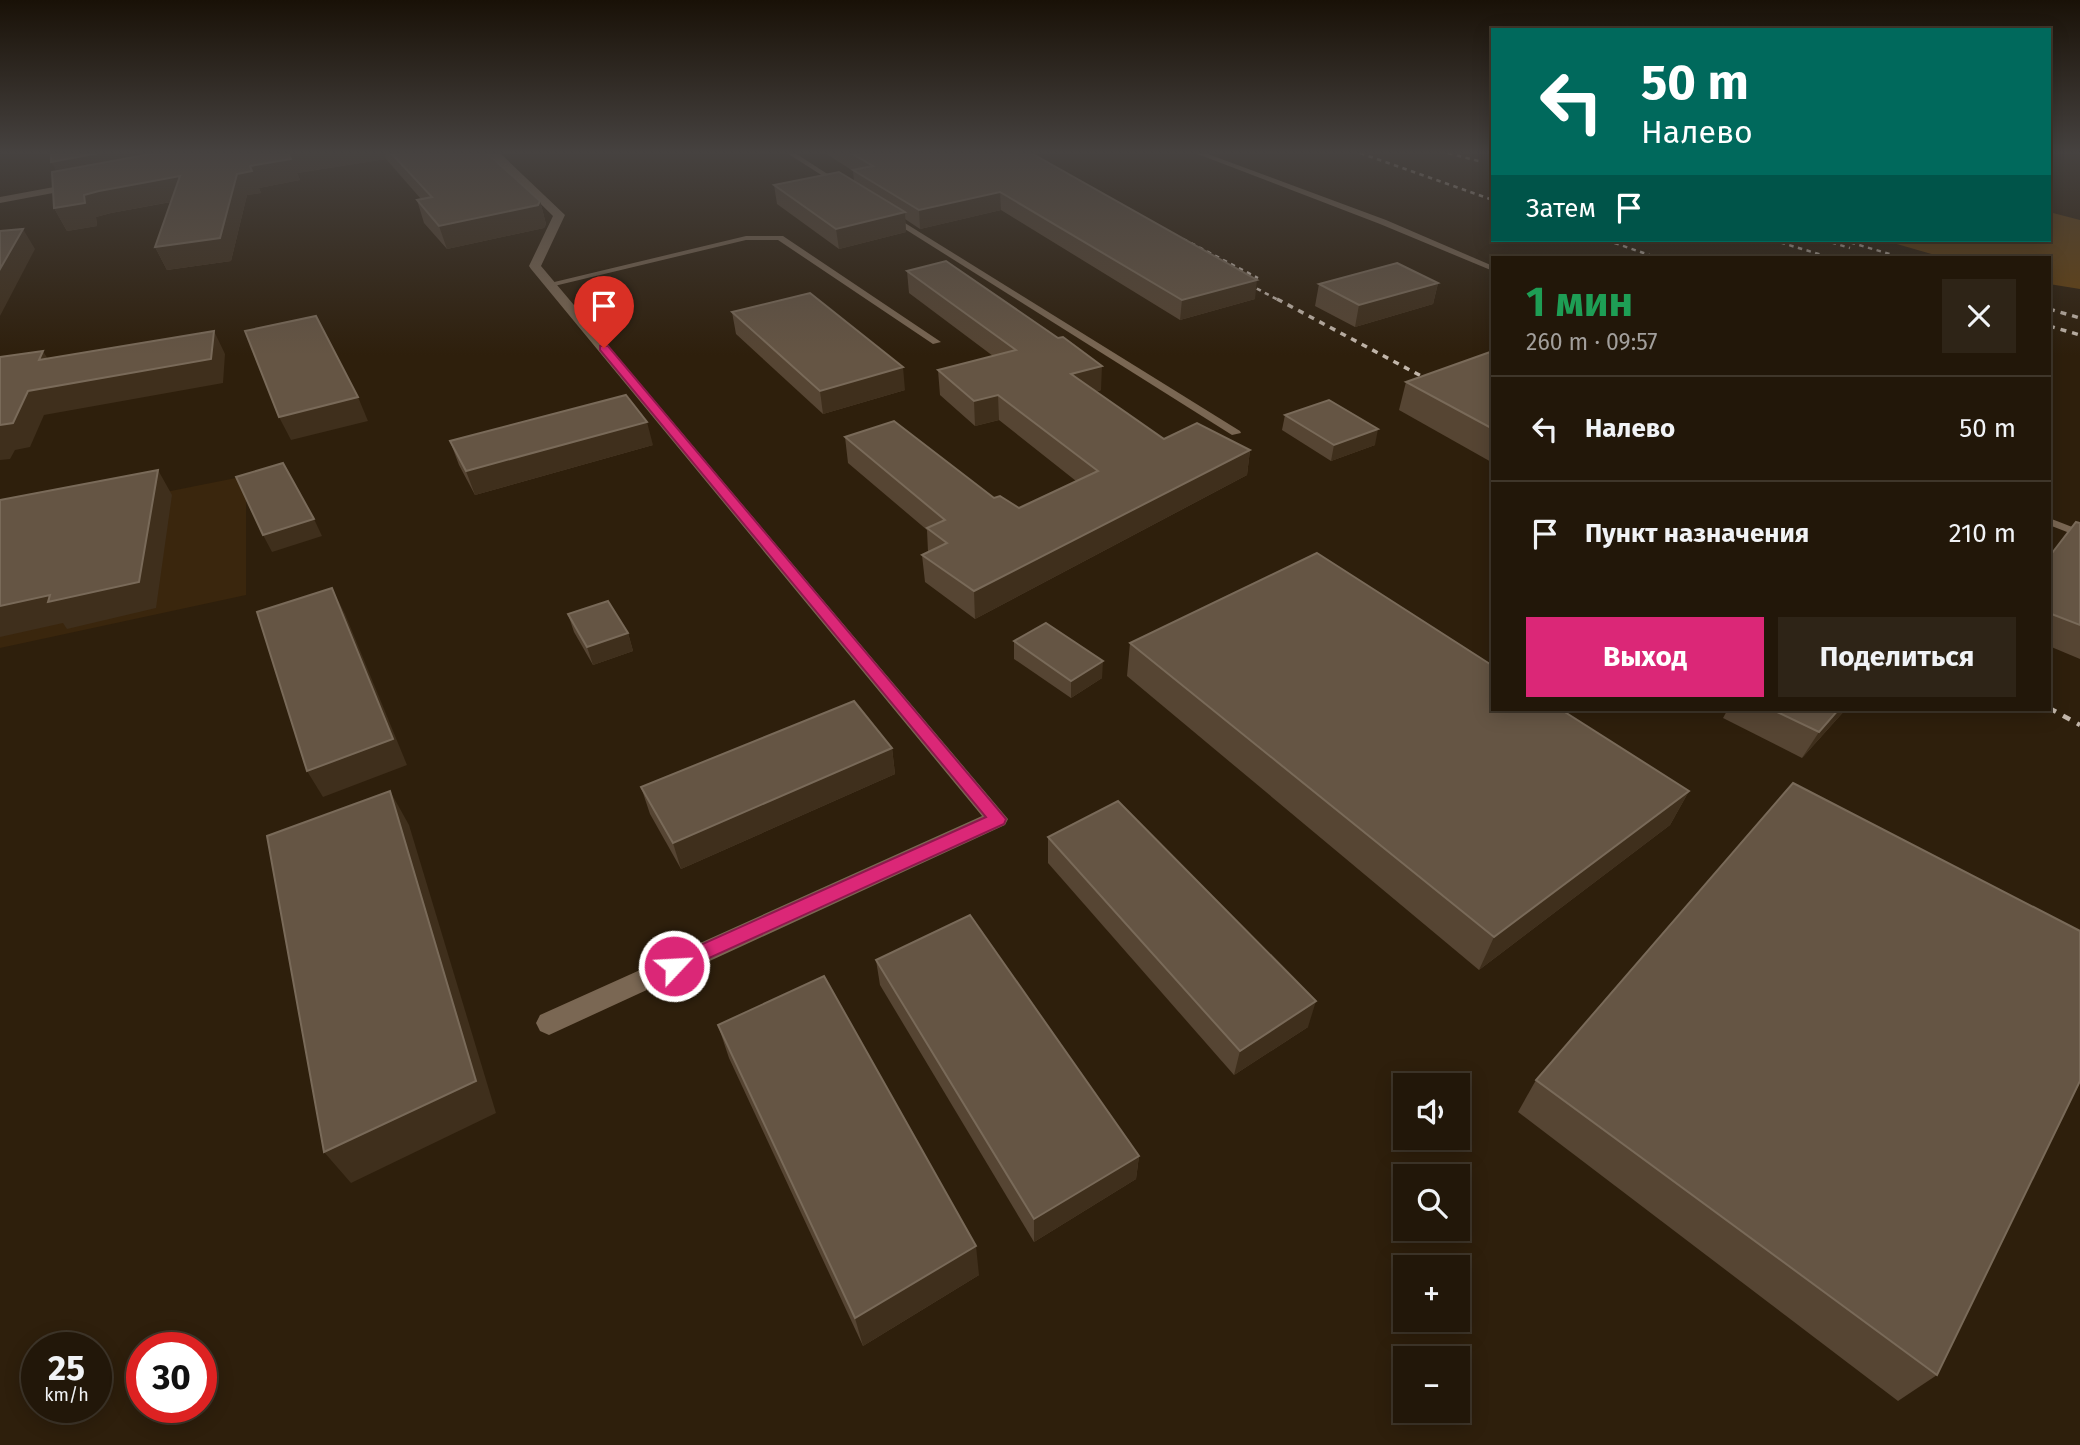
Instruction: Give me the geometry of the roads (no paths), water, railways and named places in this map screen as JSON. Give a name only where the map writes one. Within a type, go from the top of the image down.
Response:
[{"type":"street","points":[[550,1023],[998,819],[535,266],[556,220]]},
{"type":"lane","points":[[897,220],[1236,433]]},
{"type":"lane","points":[[1379,220],[1491,268]]},
{"type":"lane","points":[[551,284],[746,238],[780,238],[936,342]]},
{"type":"lane","points":[[2051,522],[2080,534]]},
{"type":"railway","points":[[1183,239],[1258,278]]},
{"type":"railway","points":[[1612,242],[1652,256]]},
{"type":"railway","points":[[1779,242],[1826,256]]},
{"type":"railway","points":[[1830,242],[1850,248]]},
{"type":"railway","points":[[1849,242],[1897,256]]},
{"type":"railway","points":[[1241,280],[1280,301]]},
{"type":"railway","points":[[1277,299],[1438,385]]},
{"type":"railway","points":[[2051,310],[2080,318]]},
{"type":"railway","points":[[2051,327],[2080,335]]},
{"type":"railway","points":[[2051,709],[2080,725]]}]
